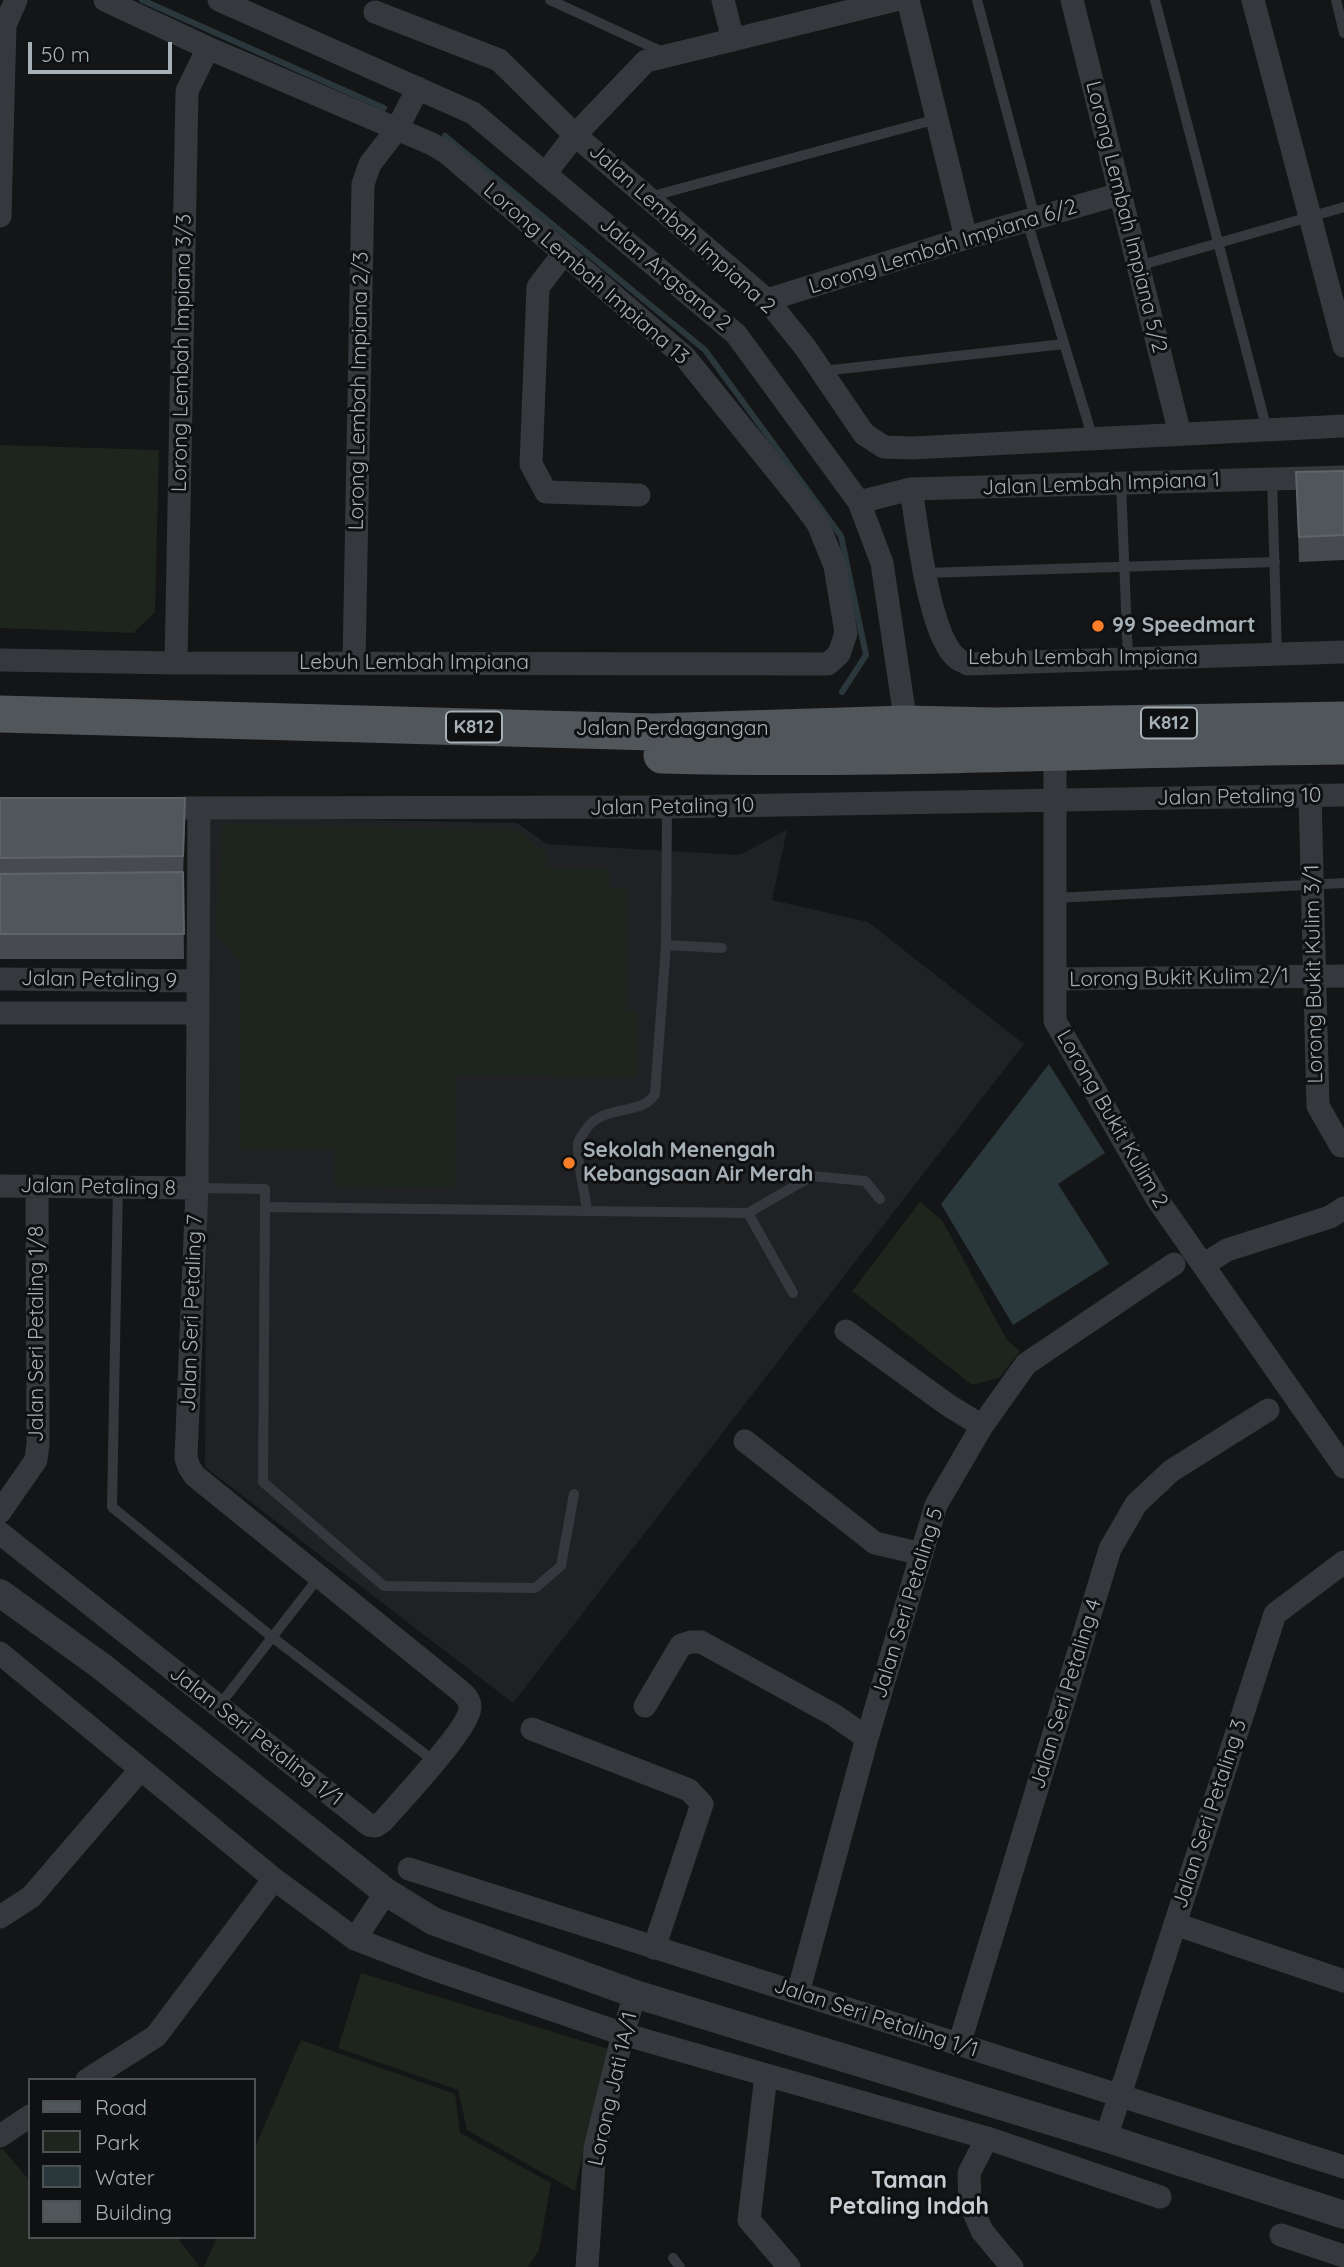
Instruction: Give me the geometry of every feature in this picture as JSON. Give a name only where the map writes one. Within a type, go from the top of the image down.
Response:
[{"type":"main road","name":"Jalan Perdagangan","points":[[0,714],[653,732],[906,724],[995,726],[1344,720]]},
{"type":"main road","name":"Jalan Perdagangan","points":[[0,737],[750,757],[1344,746]]},
{"type":"street","points":[[0,216],[5,25],[16,0]]},
{"type":"street","name":"Lorong Lembah Impiana 13","points":[[105,0],[447,153],[685,358],[818,524],[835,566],[846,634],[839,654],[828,664]]},
{"type":"street","name":"Jalan Angsana 2","points":[[219,0],[473,113],[737,334],[859,502],[882,563],[906,724]]},
{"type":"street","points":[[723,0],[733,40]]},
{"type":"street","points":[[545,174],[575,135],[646,61],[895,0]]},
{"type":"street","points":[[908,0],[967,238]]},
{"type":"street","name":"Lorong Lembah Impiana 5/2","points":[[1072,0],[1180,434]]},
{"type":"street","points":[[1253,0],[1344,346]]},
{"type":"street","name":"Jalan Lembah Impiana 2","points":[[376,12],[499,60],[575,135],[767,300],[805,347],[864,434],[884,447],[912,448],[1344,426]]},
{"type":"street","name":"Lorong Lembah Impiana 3/3","points":[[176,663],[187,91],[208,48]]},
{"type":"street","name":"Lorong Lembah Impiana 2/3","points":[[354,663],[363,184],[370,164],[397,129],[418,88]]},
{"type":"street","name":"Lorong Lembah Impiana 6/2","points":[[767,300],[1120,194]]},
{"type":"street","points":[[564,253],[538,287],[531,464],[546,492],[639,495]]},
{"type":"street","name":"Jalan Lembah Impiana 1","points":[[859,502],[911,489],[1344,477]]},
{"type":"street","name":"Lebuh Lembah Impiana","points":[[911,489],[925,573],[938,627],[948,648],[958,659],[968,664],[1344,652]]},
{"type":"street","name":"Lebuh Lembah Impiana","points":[[0,660],[176,663],[828,664]]},
{"type":"street","name":"Lorong Bukit Kulim 2","points":[[1055,753],[1055,1021],[1157,1199],[1344,1467]]},
{"type":"street","name":"Lorong Bukit Kulim 3/1","points":[[1310,795],[1318,1106],[1341,1146]]},
{"type":"street","name":"Jalan Petaling 10","points":[[159,808],[667,807],[1344,795]]},
{"type":"street","name":"Jalan Seri Petaling 7","points":[[199,808],[192,889],[198,981],[197,1188],[186,1458],[195,1476],[458,1689]]},
{"type":"street","name":"Lorong Bukit Kulim 2/1","points":[[1055,979],[1344,976]]},
{"type":"street","name":"Jalan Petaling 9","points":[[0,979],[198,981]]},
{"type":"street","points":[[0,1013],[198,1013]]},
{"type":"street","name":"Jalan Petaling 8","points":[[0,1185],[197,1188]]},
{"type":"street","name":"Jalan Seri Petaling 1/8","points":[[0,1513],[36,1460],[38,1444],[37,1186]]},
{"type":"street","points":[[1203,1265],[1227,1250],[1330,1217],[1344,1208]]},
{"type":"street","name":"Jalan Seri Petaling 5","points":[[798,1993],[867,1738],[936,1505],[982,1426],[1026,1364],[1174,1264]]},
{"type":"street","points":[[846,1331],[948,1405],[982,1426]]},
{"type":"street","name":"Jalan Seri Petaling 4","points":[[959,2045],[1110,1549],[1136,1504],[1171,1471],[1268,1410]]},
{"type":"street","points":[[745,1441],[875,1543],[922,1554]]},
{"type":"street","name":"Jalan Seri Petaling 1/1","points":[[0,1533],[369,1825],[376,1826],[383,1821],[466,1721],[470,1704],[458,1689]]},
{"type":"street","name":"Jalan Seri Petaling 3","points":[[1106,2138],[1275,1614],[1344,1562]]},
{"type":"street","points":[[0,1592],[101,1666],[386,1892],[433,1921],[635,1994],[1106,2138],[1344,2215]]},
{"type":"street","points":[[645,1706],[681,1645],[701,1642],[834,1715],[867,1738]]},
{"type":"street","points":[[4,1665],[140,1770],[274,1879],[355,1939],[623,2034],[987,2138],[1160,2197]]},
{"type":"street","points":[[532,1729],[688,1790],[702,1804],[654,1948]]},
{"type":"street","points":[[0,1916],[31,1897],[140,1770]]},
{"type":"street","name":"Jalan Seri Petaling 1/1","points":[[409,1869],[1344,2167]]},
{"type":"street","points":[[90,2078],[156,2036],[274,1879]]},
{"type":"street","points":[[355,1939],[386,1892]]},
{"type":"street","points":[[1175,1924],[1343,1977]]},
{"type":"street","name":"Lorong Jati 1A/1","points":[[587,2267],[595,2148],[635,1994]]},
{"type":"street","points":[[766,2075],[750,2220],[789,2267]]},
{"type":"street","points":[[0,2136],[28,2117]]},
{"type":"street","points":[[987,2138],[969,2173],[970,2203],[982,2231],[1012,2267]]},
{"type":"street","points":[[1281,2235],[1344,2256]]},
{"type":"lane","points":[[550,0],[670,55]]},
{"type":"lane","points":[[977,0],[1064,344],[1093,439]]},
{"type":"lane","points":[[1155,0],[1267,430]]},
{"type":"lane","points":[[1336,0],[1344,33]]},
{"type":"lane","points":[[649,197],[937,120]]},
{"type":"lane","points":[[1138,266],[1344,207]]},
{"type":"lane","points":[[820,372],[1064,344]]},
{"type":"lane","points":[[1272,478],[1277,655]]},
{"type":"lane","points":[[1121,483],[1128,660]]},
{"type":"lane","points":[[925,573],[1275,562]]},
{"type":"lane","points":[[587,1211],[578,1143],[587,1126],[601,1115],[644,1104],[655,1094],[666,945],[667,807]]},
{"type":"lane","points":[[1055,898],[1344,883]]},
{"type":"lane","points":[[666,945],[722,948]]},
{"type":"lane","points":[[265,1207],[748,1213],[812,1176],[865,1181],[880,1199]]},
{"type":"lane","points":[[118,1187],[112,1507],[272,1637],[434,1761]]},
{"type":"lane","points":[[197,1188],[265,1189],[263,1482],[384,1586],[535,1588],[561,1566],[574,1494]]},
{"type":"lane","points":[[748,1213],[793,1293]]},
{"type":"lane","points":[[218,1707],[319,1577]]},
{"type":"shaded area","name":"Sekolah Menengah Kebangsaan Air Merah","points":[[208,817],[517,823],[547,844],[739,855],[787,830],[772,900],[868,922],[1024,1044],[513,1703],[205,1467]]},
{"type":"green space","points":[[0,445],[159,450],[155,612],[133,633],[0,628]]},
{"type":"green space","points":[[223,824],[517,830],[546,852],[546,868],[609,868],[609,888],[627,888],[627,1010],[638,1010],[638,1077],[456,1076],[455,1188],[335,1187],[335,1150],[240,1150],[240,962],[215,932]]},
{"type":"green space","points":[[920,1202],[942,1220],[1007,1340],[1020,1351],[999,1378],[972,1385],[852,1291]]},
{"type":"green space","points":[[361,1973],[612,2050],[589,2125],[575,2191],[467,2130],[458,2090],[338,2048]]},
{"type":"green space","points":[[301,2040],[455,2094],[460,2133],[551,2183],[539,2250],[528,2267],[204,2267],[216,2239],[256,2239],[256,2145]]},
{"type":"green space","points":[[2,2148],[28,2179],[28,2239],[179,2239],[200,2267],[0,2267]]},
{"type":"water","points":[[1049,1064],[1105,1153],[1058,1184],[1109,1264],[1013,1325],[941,1204]]},
{"type":"building","points":[[1344,471],[1344,535],[1299,537],[1296,472]]},
{"type":"building","points":[[0,798],[185,798],[183,856],[0,858]]},
{"type":"building","points":[[183,872],[184,934],[0,934],[0,874]]},
{"type":"waterway","points":[[142,0],[384,108]]},
{"type":"waterway","points":[[445,136],[705,350],[841,536],[866,655],[842,692]]},
{"type":"place","name":"99 Speedmart","points":[[1098,626]]},
{"type":"place","name":"Sekolah Menengah Kebangsaan Air Merah","points":[[569,1163]]},
{"type":"district","name":"Taman Petaling Indah","points":[[909,2194]]}]
